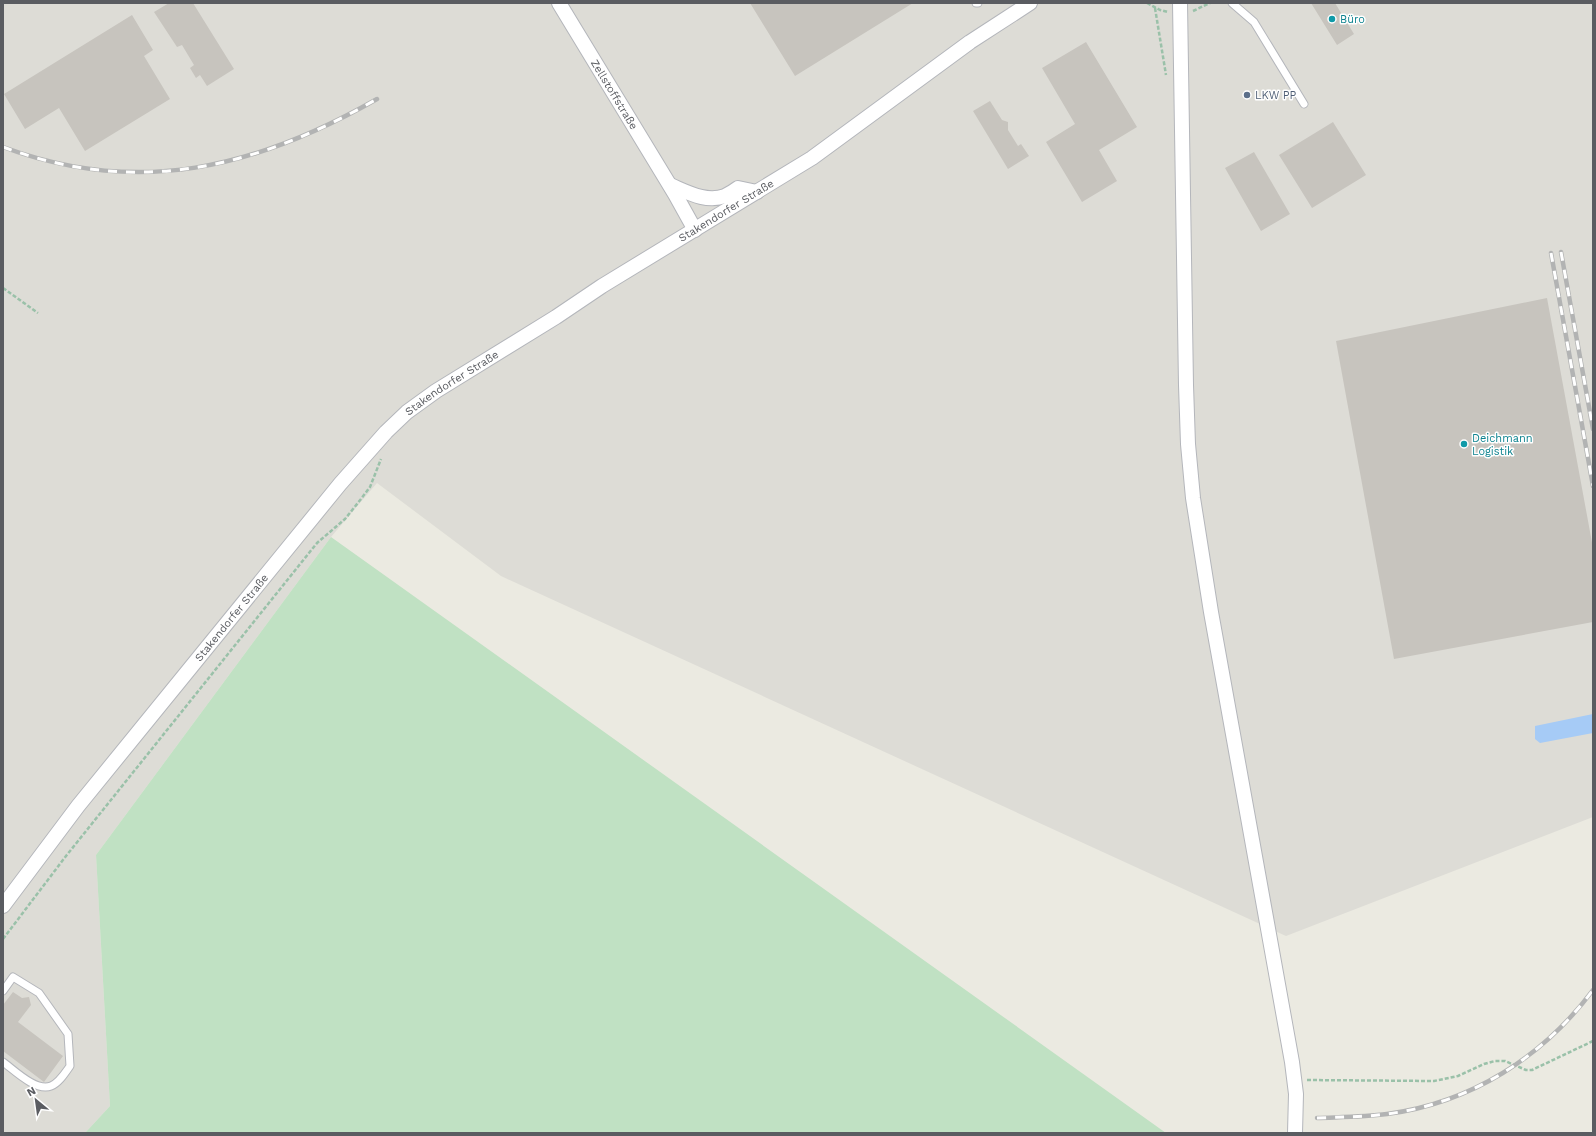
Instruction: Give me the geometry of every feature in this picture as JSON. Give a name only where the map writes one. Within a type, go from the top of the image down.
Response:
[{"type":"street","name":"Zellstoffstraße","points":[[559,3],[695,230]]},
{"type":"street","name":"Stakendorfer Straße","points":[[3,906],[78,806],[325,503],[386,432],[407,412],[441,387],[824,150],[970,42],[1030,3]]},
{"type":"street","points":[[1180,3],[1186,377],[1188,444],[1192,491],[1209,604],[1294,1080],[1295,1133]]},
{"type":"street","points":[[670,186],[690,194],[713,198],[725,196],[738,188],[757,192]]},
{"type":"lane","points":[[1232,3],[1254,22],[1304,104]]},
{"type":"lane","points":[[3,990],[13,977],[39,993],[68,1034],[70,1066],[58,1081],[50,1087],[34,1086],[3,1062]]},
{"type":"path","points":[[1155,8],[1167,76]]},
{"type":"path","points":[[3,288],[38,314]]},
{"type":"path","points":[[3,939],[66,856],[317,543],[352,511],[370,487],[382,458]]},
{"type":"path","points":[[1294,1080],[1434,1081],[1458,1076],[1484,1064],[1495,1061],[1505,1061],[1526,1070],[1532,1070],[1593,1041]]},
{"type":"shaded area","points":[[3,3],[1593,3],[1593,817],[1286,936],[501,576],[377,483],[331,537],[96,855],[110,1106],[85,1133],[3,1133]]},
{"type":"green space","points":[[331,537],[1166,1133],[85,1133],[110,1106],[96,855]]},
{"type":"water","points":[[1593,714],[1593,733],[1540,743],[1535,739],[1535,726]]},
{"type":"building","points":[[169,3],[193,3],[234,69],[207,86],[200,75],[196,78],[190,68],[194,65],[182,45],[177,47],[154,12]]},
{"type":"building","points":[[750,3],[913,3],[795,76]]},
{"type":"building","name":"Büro","points":[[1311,3],[1335,3],[1354,34],[1337,45]]},
{"type":"building","points":[[132,15],[153,50],[144,56],[170,99],[85,151],[59,108],[25,129],[4,94]]},
{"type":"building","points":[[1086,42],[1137,127],[1099,150],[1117,181],[1082,202],[1046,142],[1075,124],[1042,68]]},
{"type":"building","points":[[990,101],[1002,120],[1008,122],[1008,130],[1018,146],[1021,144],[1029,156],[1008,169],[973,111]]},
{"type":"building","points":[[1333,122],[1366,175],[1312,208],[1279,155]]},
{"type":"building","points":[[1254,152],[1290,214],[1261,231],[1225,168]]},
{"type":"building","name":"Deichmann Logistik","points":[[1547,298],[1593,548],[1593,622],[1394,659],[1336,341]]},
{"type":"building","points":[[13,992],[22,998],[29,997],[31,1005],[18,1022],[63,1056],[44,1082],[3,1051],[3,1005]]},
{"type":"railway","points":[[3,147],[53,162],[101,170],[149,172],[195,168],[241,158],[286,143],[332,123],[377,99]]},
{"type":"railway","points":[[1561,252],[1593,429]]},
{"type":"railway","points":[[1551,253],[1593,486]]},
{"type":"railway","points":[[1317,1118],[1387,1114],[1418,1108],[1448,1099],[1476,1088],[1503,1073],[1528,1056],[1552,1036],[1593,990]]},
{"type":"place","name":"Büro","points":[[1332,19]]},
{"type":"place","name":"LKW PP","points":[[1247,95]]},
{"type":"place","name":"Deichmann Logistik","points":[[1464,444]]}]
